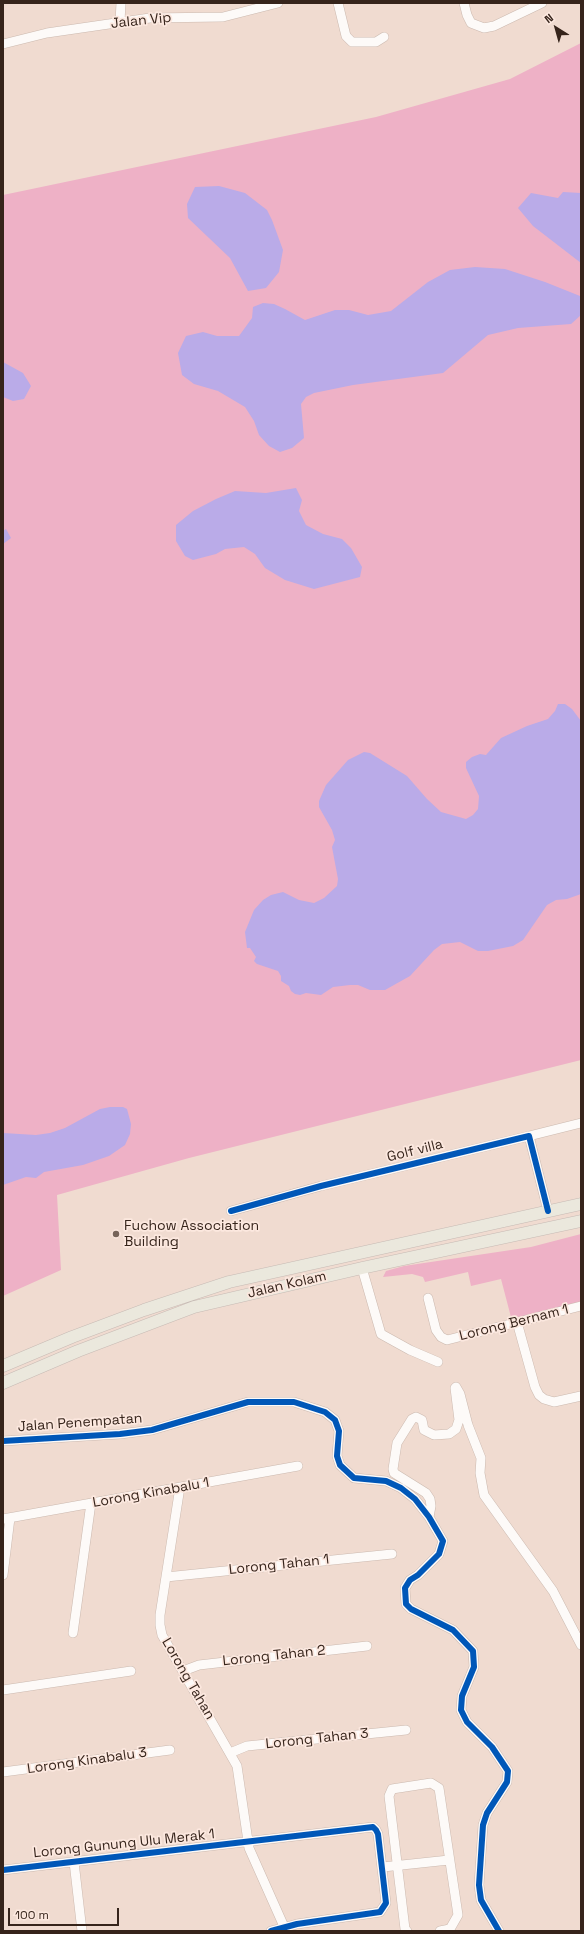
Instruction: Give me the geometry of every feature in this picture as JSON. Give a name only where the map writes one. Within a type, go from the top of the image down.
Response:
[{"type":"main road","name":"Jalan Kolam","points":[[3,1366],[72,1337],[199,1291],[230,1282],[581,1204]]},
{"type":"main road","name":"Jalan Kolam","points":[[3,1383],[78,1351],[194,1307],[362,1268],[581,1220]]},
{"type":"main road","points":[[487,1226],[490,1233],[503,1238]]},
{"type":"street","points":[[120,22],[121,3]]},
{"type":"street","name":"Jalan Vip","points":[[3,44],[47,33],[150,18],[224,17],[278,3]]},
{"type":"street","points":[[338,3],[346,36],[352,42],[376,42],[384,37]]},
{"type":"street","points":[[464,3],[471,23],[484,28],[494,26],[542,3]]},
{"type":"street","name":"Golf villa","points":[[231,1211],[321,1186],[581,1123]]},
{"type":"street","points":[[529,1136],[548,1211]]},
{"type":"street","points":[[362,1268],[381,1334],[410,1350],[438,1362]]},
{"type":"street","name":"Lorong Bernam 1","points":[[428,1298],[436,1330],[441,1337],[447,1340],[581,1306]]},
{"type":"street","points":[[517,1322],[535,1387],[539,1395],[544,1399],[554,1402],[581,1396]]},
{"type":"street","points":[[429,1517],[431,1506],[430,1498],[426,1493],[394,1473],[393,1469],[397,1443],[412,1419],[416,1417],[422,1420],[424,1430],[429,1433],[441,1435],[449,1434],[456,1429],[459,1420],[456,1387],[460,1394],[468,1425],[481,1458],[480,1473],[484,1495],[552,1591],[581,1645]]},
{"type":"street","name":"Jalan Penempatan","points":[[3,1441],[120,1434],[146,1430],[248,1402],[294,1402],[325,1412],[335,1420],[338,1431],[338,1456],[340,1465],[354,1478],[386,1482],[401,1488],[415,1499],[429,1517],[443,1541],[439,1554],[418,1575],[410,1580],[405,1588],[406,1604],[411,1609],[453,1630],[473,1651],[474,1667],[462,1696],[461,1710],[467,1722],[492,1747],[508,1771],[506,1782],[487,1813],[483,1826],[479,1885],[481,1900],[499,1931]]},
{"type":"street","name":"Lorong Kinabalu 1","points":[[7,1518],[298,1466]]},
{"type":"street","name":"Lorong Tahan","points":[[180,1487],[160,1625],[162,1635],[239,1771],[248,1842],[286,1929]]},
{"type":"street","points":[[73,1633],[91,1503]]},
{"type":"street","points":[[3,1575],[7,1518]]},
{"type":"street","name":"Lorong Tahan 1","points":[[166,1577],[392,1554]]},
{"type":"street","name":"Lorong Tahan 2","points":[[183,1671],[199,1665],[367,1646]]},
{"type":"street","points":[[3,1690],[131,1672]]},
{"type":"street","name":"Lorong Tahan 3","points":[[230,1753],[247,1746],[406,1730]]},
{"type":"street","name":"Lorong Kinabalu 3","points":[[3,1772],[170,1750]]},
{"type":"street","points":[[407,1931],[405,1929],[389,1796],[392,1789],[431,1783],[439,1788],[458,1915],[450,1929],[440,1931]]},
{"type":"street","name":"Lorong Gunung Ulu Merak 1","points":[[3,1870],[372,1827],[378,1834],[383,1867]]},
{"type":"street","points":[[271,1931],[286,1929],[296,1924],[380,1912],[386,1903],[383,1867],[449,1860]]},
{"type":"street","points":[[74,1862],[82,1931]]},
{"type":"shaded area","points":[[581,43],[581,1060],[189,1158],[57,1195],[61,1270],[3,1296],[3,195],[376,117],[510,79]]},
{"type":"shaded area","points":[[219,186],[245,193],[267,210],[272,220],[283,250],[279,272],[266,288],[248,291],[230,258],[188,218],[187,204],[195,187]]},
{"type":"shaded area","points":[[563,192],[581,193],[581,263],[533,226],[518,208],[531,193],[558,198]]},
{"type":"shaded area","points":[[475,267],[505,269],[545,282],[580,296],[581,315],[571,324],[518,328],[488,335],[443,373],[353,385],[314,393],[306,397],[301,404],[304,438],[292,448],[280,452],[269,446],[259,435],[254,421],[245,407],[218,391],[194,384],[182,375],[178,353],[186,336],[203,332],[217,336],[239,336],[252,318],[253,307],[263,303],[274,304],[305,320],[335,310],[349,310],[368,315],[391,311],[428,282],[450,270]]},
{"type":"shaded area","points":[[3,362],[23,373],[31,386],[24,399],[13,401],[3,397]]},
{"type":"shaded area","points":[[296,488],[302,500],[299,511],[306,525],[323,534],[342,539],[351,548],[362,567],[360,577],[314,589],[285,580],[265,568],[255,554],[244,547],[225,549],[216,554],[193,560],[185,556],[176,541],[176,525],[193,511],[216,499],[235,491],[266,493]]},
{"type":"shaded area","points":[[6,529],[11,538],[3,544],[3,531]]},
{"type":"shaded area","points":[[558,704],[565,704],[572,709],[581,721],[581,894],[567,899],[556,900],[547,905],[523,940],[513,946],[488,951],[478,951],[460,942],[442,944],[434,950],[410,976],[385,990],[370,990],[358,985],[350,985],[333,987],[321,995],[306,993],[300,995],[295,994],[291,991],[289,986],[281,981],[281,976],[278,971],[257,964],[254,961],[256,957],[250,948],[247,948],[245,932],[254,910],[263,900],[271,895],[283,892],[299,900],[314,903],[324,898],[337,886],[338,879],[332,847],[335,840],[332,830],[319,807],[319,801],[326,785],[348,760],[364,752],[370,753],[407,776],[427,799],[441,812],[466,819],[473,815],[478,809],[479,796],[466,768],[466,762],[472,757],[480,754],[486,755],[501,738],[527,726],[548,719],[555,711]]},
{"type":"shaded area","points":[[123,1107],[127,1109],[131,1124],[130,1134],[125,1145],[109,1156],[83,1165],[44,1172],[36,1178],[26,1177],[3,1185],[3,1133],[36,1135],[50,1133],[65,1128],[100,1109]]},
{"type":"shaded area","points":[[581,1234],[581,1303],[512,1321],[501,1279],[471,1286],[468,1272],[425,1282],[423,1277],[412,1274],[383,1277],[386,1271],[404,1266],[531,1247]]},
{"type":"cycle path","points":[[231,1211],[321,1186],[529,1136],[548,1211]]},
{"type":"cycle path","points":[[3,1441],[120,1434],[152,1430],[248,1402],[294,1402],[325,1412],[335,1420],[339,1431],[337,1456],[340,1465],[354,1478],[386,1481],[401,1488],[415,1499],[429,1517],[443,1541],[439,1554],[418,1575],[410,1580],[405,1588],[406,1604],[411,1609],[453,1630],[473,1651],[474,1667],[462,1696],[461,1710],[467,1722],[492,1747],[508,1771],[507,1782],[487,1813],[483,1825],[479,1885],[481,1900],[499,1931]]},
{"type":"cycle path","points":[[3,1870],[373,1827],[376,1830],[378,1834],[386,1903],[380,1912],[297,1924],[271,1931]]},
{"type":"place","name":"Fuchow Association Building","points":[[116,1234]]}]
